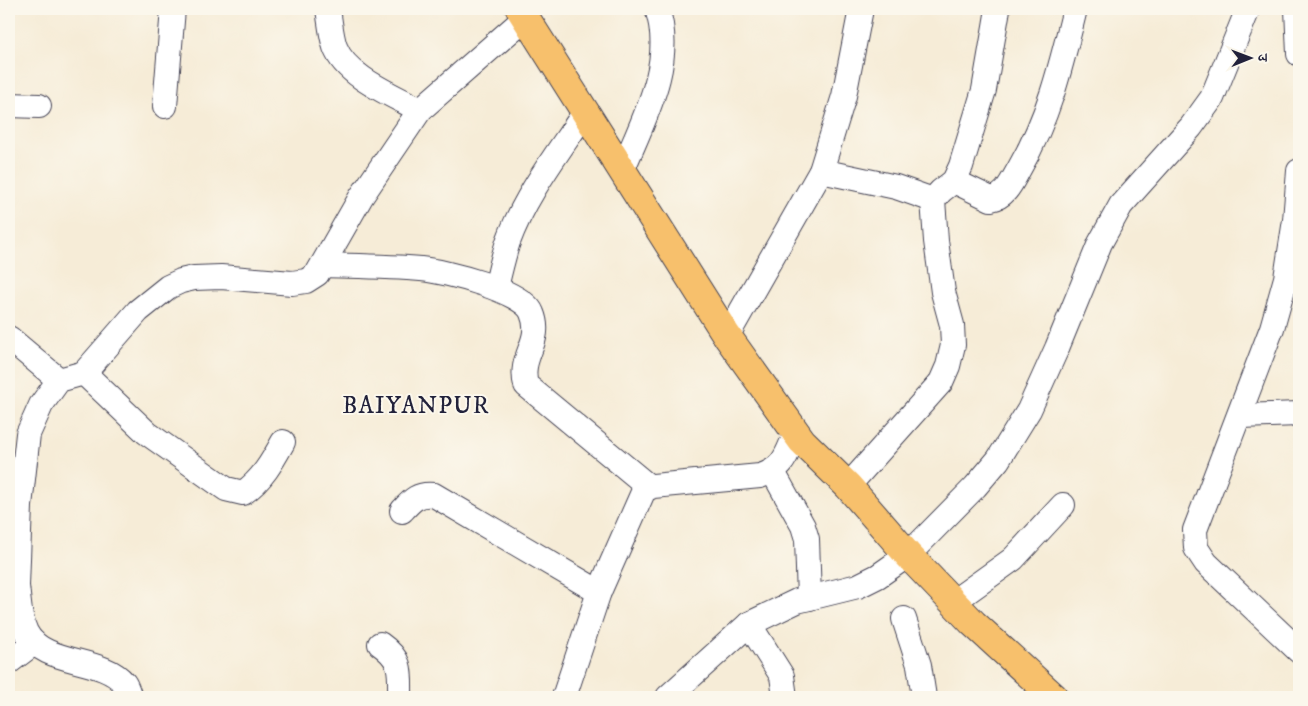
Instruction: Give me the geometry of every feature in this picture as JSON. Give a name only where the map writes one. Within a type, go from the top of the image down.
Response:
[{"type":"main road","points":[[522,14],[727,336],[796,433],[848,486],[908,555],[953,602],[1023,671],[1054,697]]},
{"type":"street","points":[[165,106],[173,9]]},
{"type":"street","points":[[328,9],[336,47],[342,60],[353,72],[420,110]]},
{"type":"street","points":[[622,171],[653,95],[661,61],[661,21],[657,9]]},
{"type":"street","points":[[727,336],[821,171],[844,96],[861,9]]},
{"type":"street","points":[[848,486],[941,382],[948,366],[953,346],[952,325],[943,292],[932,216],[933,200],[941,191],[954,182],[962,166],[984,90],[998,9]]},
{"type":"street","points":[[954,182],[991,198],[998,198],[1007,189],[1035,140],[1049,108],[1075,9]]},
{"type":"street","points":[[668,697],[749,624],[796,601],[858,586],[878,576],[908,555],[975,487],[998,460],[1014,436],[1057,348],[1100,243],[1120,205],[1191,127],[1212,98],[1248,9]]},
{"type":"street","points":[[1297,9],[1299,54]]},
{"type":"street","points":[[130,697],[124,683],[111,673],[48,651],[34,643],[22,621],[13,587],[20,506],[28,434],[41,405],[59,380],[84,373],[138,311],[168,287],[180,281],[194,278],[221,277],[292,282],[306,281],[317,274],[361,197],[420,110],[522,14]]},
{"type":"street","points":[[9,105],[39,106]]},
{"type":"street","points":[[496,287],[508,243],[519,218],[585,112]]},
{"type":"street","points":[[821,171],[896,187],[933,200]]},
{"type":"street","points":[[1299,171],[1295,220],[1286,278],[1272,328],[1195,530],[1196,548],[1206,563],[1299,651]]},
{"type":"street","points":[[323,265],[423,269],[496,287],[522,301],[531,310],[536,324],[535,342],[527,356],[523,372],[526,385],[648,486],[760,476],[773,472],[782,464],[796,433]]},
{"type":"street","points":[[9,338],[59,380]]},
{"type":"street","points":[[84,373],[147,434],[226,488],[242,493],[253,486],[268,468],[283,442]]},
{"type":"street","points":[[1240,416],[1299,414]]},
{"type":"street","points":[[773,472],[803,526],[807,540],[809,598]]},
{"type":"street","points":[[564,697],[599,592],[640,496],[648,486]]},
{"type":"street","points":[[402,511],[412,500],[422,494],[434,495],[599,592]]},
{"type":"street","points":[[953,602],[1013,559],[1063,505]]},
{"type":"street","points":[[904,619],[919,666],[924,697]]},
{"type":"street","points":[[749,624],[782,676],[785,697]]},
{"type":"street","points":[[9,662],[34,643]]},
{"type":"street","points":[[380,644],[396,658],[400,667],[400,697]]},
{"type":"district","name":"BAIYANPUR","points":[[416,405]]}]
